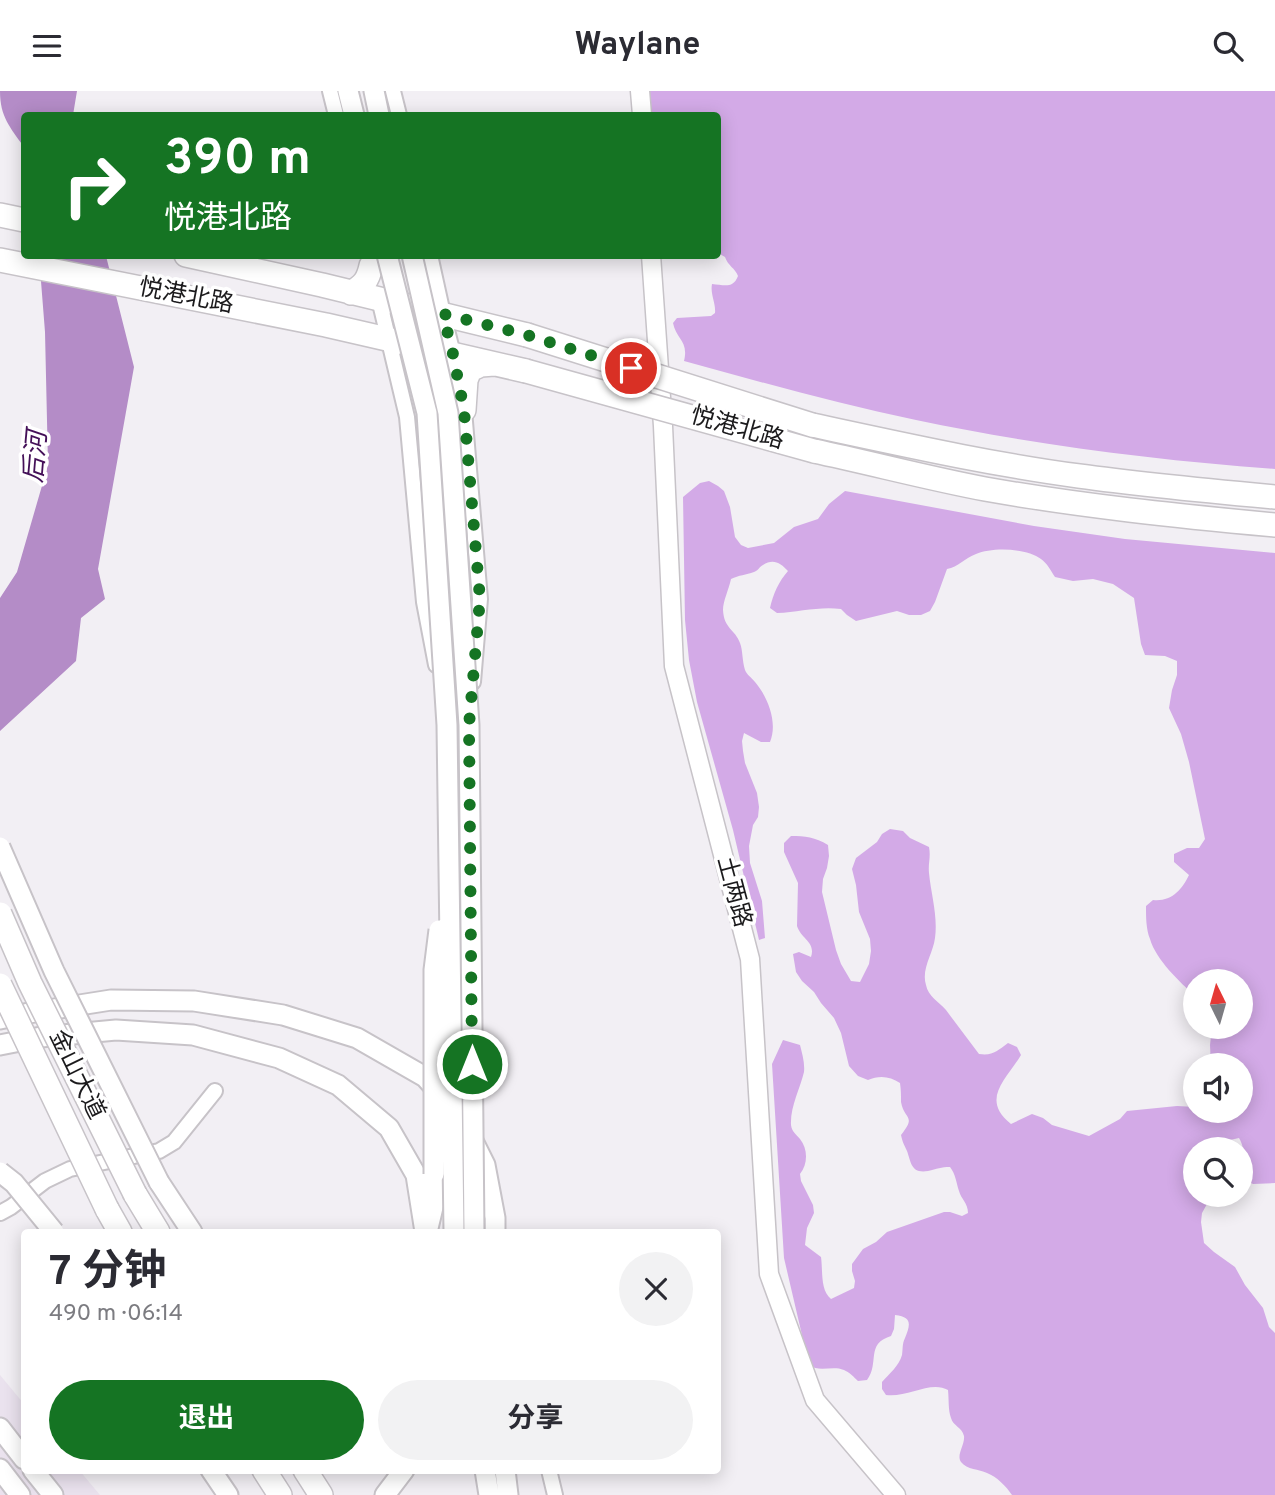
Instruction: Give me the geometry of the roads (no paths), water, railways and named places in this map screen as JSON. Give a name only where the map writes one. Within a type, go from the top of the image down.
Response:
[{"type":"main road","points":[[348,91],[353,112]]},
{"type":"main road","points":[[373,91],[378,112]]},
{"type":"main road","points":[[0,215],[21,219]]},
{"type":"main road","name":"悦港北路","points":[[204,259],[527,335],[813,425],[988,462],[1181,489],[1275,498]]},
{"type":"main road","points":[[351,293],[368,279],[375,259]]},
{"type":"main road","points":[[375,259],[427,413],[447,725],[454,1229]]},
{"type":"main road","points":[[413,259],[448,413],[469,725],[474,1229]]},
{"type":"main road","name":"悦港北路","points":[[0,260],[389,339],[526,371],[814,451],[984,489],[1179,517],[1275,525]]},
{"type":"main road","points":[[464,410],[466,380],[470,370],[481,365],[496,364]]},
{"type":"main road","points":[[0,847],[54,971],[159,1182],[190,1229]]},
{"type":"main road","points":[[427,1229],[434,1203],[434,970],[448,867]]},
{"type":"main road","name":"金山大道","points":[[0,914],[30,983],[135,1194],[156,1229]]},
{"type":"main road","name":"金山大道","points":[[0,985],[118,1229]]},
{"type":"main road","points":[[0,1019],[111,1000],[194,1001],[282,1014],[357,1038],[425,1077],[461,1117],[485,1165],[495,1229]]},
{"type":"main road","points":[[0,1045],[41,1037],[116,1030],[193,1035],[279,1058],[338,1085],[389,1128],[415,1175],[425,1229]]},
{"type":"main road","points":[[0,1172],[15,1183],[52,1229]]},
{"type":"main road","points":[[0,1428],[21,1455]]},
{"type":"main road","points":[[0,1469],[20,1495]]},
{"type":"main road","points":[[36,1474],[53,1495]]},
{"type":"main road","points":[[214,1474],[228,1495]]},
{"type":"main road","points":[[267,1474],[280,1495]]},
{"type":"main road","points":[[308,1474],[321,1495]]},
{"type":"main road","points":[[385,1495],[401,1474]]},
{"type":"main road","points":[[486,1474],[489,1495]]},
{"type":"main road","points":[[505,1474],[508,1495]]},
{"type":"street","points":[[330,91],[334,112]]},
{"type":"street","points":[[393,91],[398,112]]},
{"type":"street","points":[[640,91],[642,112]]},
{"type":"street","points":[[375,259],[379,299],[407,417],[424,602],[447,725]]},
{"type":"street","points":[[431,259],[464,410],[480,599],[469,725]]},
{"type":"street","name":"土两路","points":[[651,259],[663,426],[674,666],[750,959],[769,1274],[814,1400],[896,1495]]},
{"type":"street","points":[[0,1213],[44,1181],[70,1170],[159,1151],[174,1142],[215,1091]]},
{"type":"street","points":[[550,1474],[555,1495]]},
{"type":"water label","name":"后河","points":[[37,457]]}]
